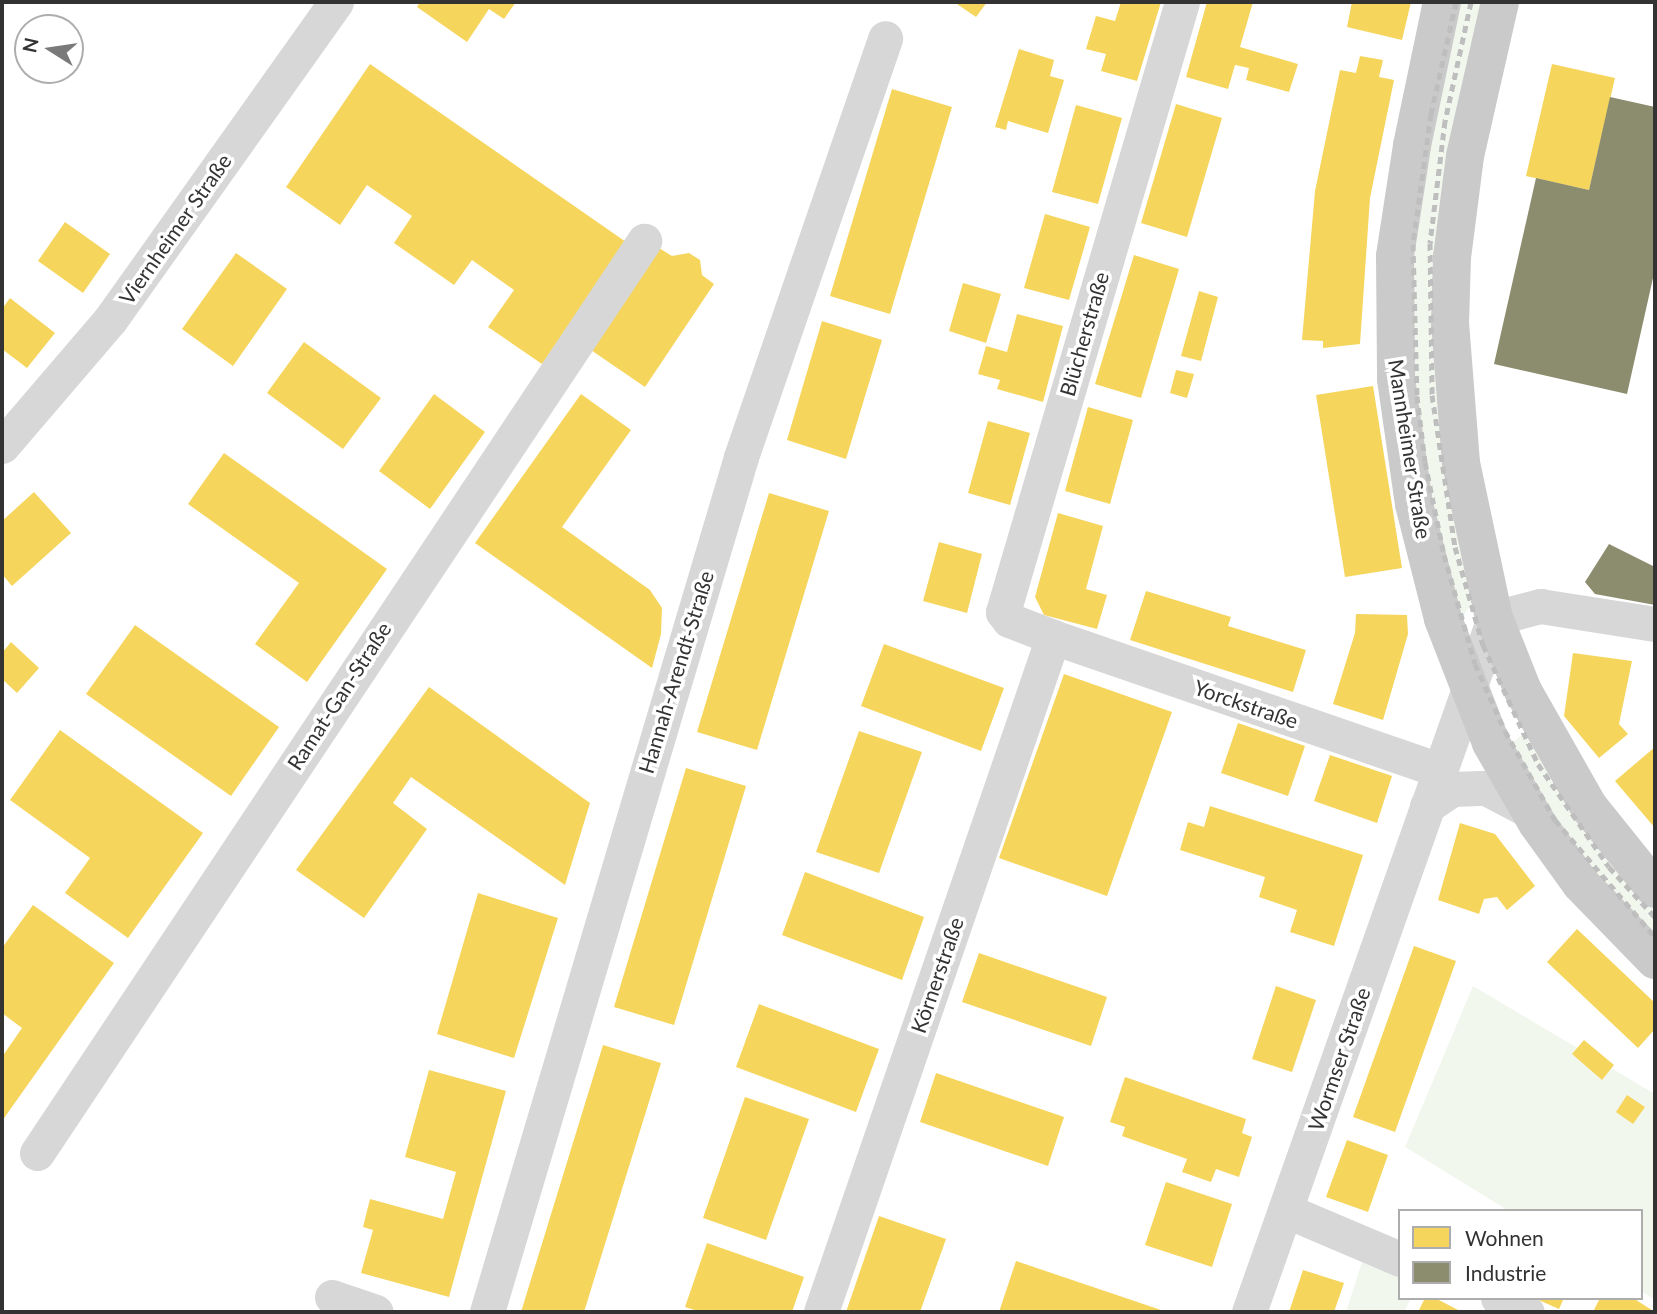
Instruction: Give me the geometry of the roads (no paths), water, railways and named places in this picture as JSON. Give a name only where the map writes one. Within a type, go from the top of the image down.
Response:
[{"type":"main road","name":"Mannheimer Straße","points":[[1442,2],[1402,200],[1393,320],[1414,504],[1443,619],[1492,743],[1530,811],[1581,884],[1655,960]]},
{"type":"main road","points":[[1500,2],[1459,193],[1450,323],[1461,463],[1494,618],[1523,691],[1589,807],[1655,889]]},
{"type":"street","name":"Viernheimer Straße","points":[[2,446],[110,320],[336,2]]},
{"type":"street","name":"Blücherstraße","points":[[1054,637],[1009,620],[1003,612],[1182,2]]},
{"type":"street","name":"Hannah-Arendt-Straße","points":[[487,1312],[741,457],[886,38]]},
{"type":"street","name":"Ramat-Gan-Straße","points":[[37,1153],[644,241]]},
{"type":"street","points":[[1494,618],[1540,606],[1655,624]]},
{"type":"street","name":"Wormser Straße","points":[[1250,1312],[1468,685],[1494,618]]},
{"type":"street","name":"Yorckstraße","points":[[1054,637],[1439,770]]},
{"type":"street","name":"Körnerstraße","points":[[821,1312],[1054,637]]},
{"type":"street","points":[[1427,806],[1452,789],[1486,788],[1530,811]]},
{"type":"street","points":[[1287,1211],[1398,1258]]},
{"type":"street","points":[[332,1297],[376,1312]]},
{"type":"street","points":[[1502,1300],[1527,1312]]},
{"type":"railway","points":[[1456,2],[1431,114],[1413,244],[1417,396],[1425,462],[1444,555],[1475,664],[1505,731],[1555,820],[1655,937]]},
{"type":"railway","points":[[1471,2],[1445,121],[1430,243],[1432,395],[1455,547],[1483,645],[1538,764],[1609,867],[1655,917]]}]
